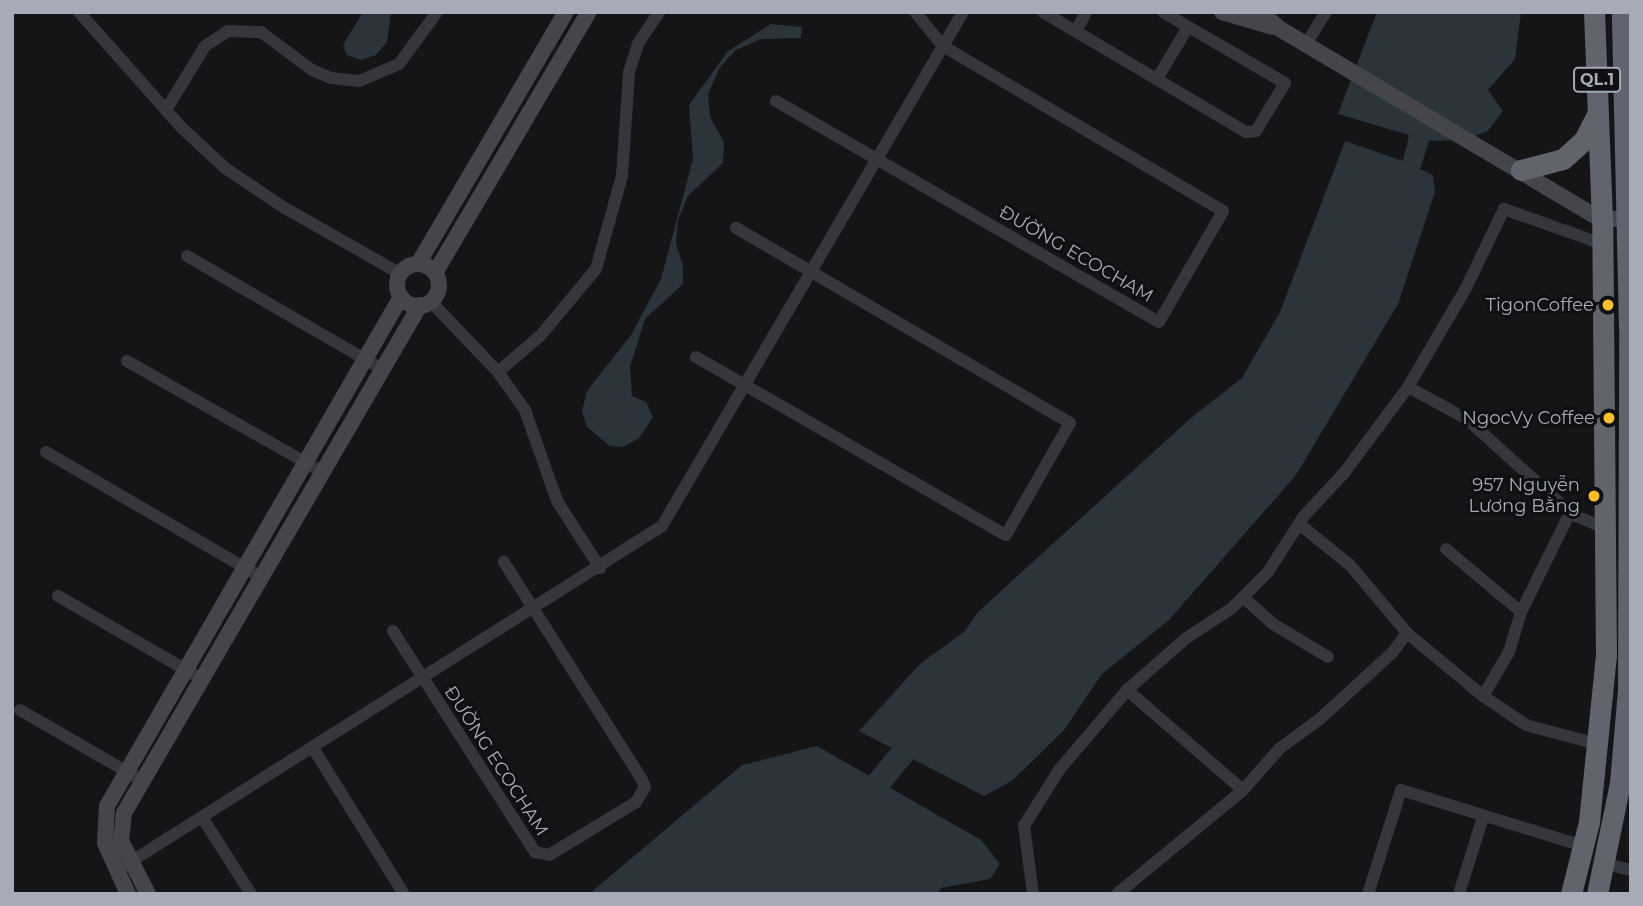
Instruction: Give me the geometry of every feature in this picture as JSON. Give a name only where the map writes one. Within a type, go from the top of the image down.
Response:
[{"type":"highway","name":"QL.1","points":[[1571,894],[1583,846],[1600,745],[1606,654],[1600,243],[1602,220],[1594,12]]},
{"type":"highway","name":"QL.1","points":[[1597,894],[1620,783],[1628,689],[1630,328],[1625,218],[1622,12]]},
{"type":"highway","points":[[1521,170],[1563,159],[1584,141],[1598,113]]},
{"type":"street","points":[[79,12],[166,110],[243,182],[401,274]]},
{"type":"street","points":[[166,110],[205,46],[228,31],[261,32],[312,70],[331,78],[359,81],[399,64],[437,12]]},
{"type":"street","points":[[401,274],[418,264],[566,12]]},
{"type":"street","points":[[148,894],[131,862],[120,828],[143,781],[382,369],[438,292],[435,272],[589,12]]},
{"type":"street","points":[[498,372],[541,335],[596,269],[621,176],[629,72],[639,42],[659,12]]},
{"type":"street","name":"ĐƯỜNG ECOCHAM","points":[[776,101],[1159,322],[1223,211],[943,46],[915,12]]},
{"type":"street","name":"ĐƯỜNG ECOCHAM","points":[[116,871],[600,568],[662,526],[875,158],[963,12]]},
{"type":"street","points":[[1043,12],[1250,133],[1259,129],[1284,83],[1163,12]]},
{"type":"street","points":[[1076,31],[1086,12]]},
{"type":"street","points":[[1222,12],[1279,29],[1500,157],[1602,220],[1625,218]]},
{"type":"street","points":[[1261,12],[1279,29]]},
{"type":"street","points":[[1306,44],[1326,12]]},
{"type":"street","points":[[1157,79],[1188,27]]},
{"type":"street","points":[[1033,894],[1024,826],[1059,770],[1127,690],[1243,597],[1268,572],[1301,520],[1344,473],[1408,387],[1466,288],[1504,209],[1600,243]]},
{"type":"street","points":[[696,357],[1006,535],[1070,423],[736,228]]},
{"type":"street","points":[[187,256],[382,369]]},
{"type":"street","points":[[418,264],[435,272]]},
{"type":"street","points":[[128,894],[116,871],[103,827],[107,806],[401,297],[401,274]]},
{"type":"street","points":[[401,297],[428,306],[498,372],[525,410],[557,501],[600,568]]},
{"type":"street","points":[[127,361],[321,472]]},
{"type":"street","points":[[1408,387],[1467,419],[1570,513],[1605,528]]},
{"type":"street","points":[[46,452],[261,577]]},
{"type":"street","points":[[1483,696],[1509,652],[1521,612],[1570,513]]},
{"type":"street","points":[[1301,520],[1350,565],[1407,633],[1483,696],[1526,725],[1600,745]]},
{"type":"street","points":[[1446,549],[1521,612]]},
{"type":"street","name":"ĐƯỜNG ECOCHAM","points":[[393,631],[535,852],[549,855],[636,802],[645,787],[641,778],[504,562]]},
{"type":"street","points":[[58,596],[202,679]]},
{"type":"street","points":[[1243,597],[1273,624],[1328,657]]},
{"type":"street","points":[[1117,894],[1243,790],[1279,749],[1321,718],[1393,652],[1407,633]]},
{"type":"street","points":[[1127,690],[1243,790]]},
{"type":"street","points":[[20,710],[143,781]]},
{"type":"street","points":[[313,748],[404,894]]},
{"type":"street","points":[[1369,893],[1401,790],[1583,846]]},
{"type":"street","points":[[202,817],[251,894]]},
{"type":"street","points":[[1459,894],[1483,817]]},
{"type":"street","points":[[1605,864],[1631,870]]},
{"type":"shaded area","points":[[363,12],[391,12],[387,42],[376,55],[361,60],[347,55],[343,45]]},
{"type":"shaded area","points":[[1377,12],[1521,12],[1515,59],[1488,90],[1503,111],[1488,131],[1463,140],[1429,141],[1420,169],[1433,175],[1435,192],[1398,304],[1296,475],[1169,620],[1102,674],[1064,730],[1013,780],[984,796],[859,731],[920,664],[965,631],[978,612],[1192,417],[1242,378],[1280,312],[1345,141],[1403,161],[1409,135],[1338,114]]},
{"type":"shaded area","points":[[771,24],[802,27],[801,38],[761,39],[736,50],[720,67],[708,94],[710,117],[724,142],[723,163],[688,196],[678,220],[676,243],[683,266],[683,284],[645,319],[630,367],[632,396],[646,402],[653,417],[639,438],[623,447],[610,446],[587,427],[582,411],[587,391],[631,335],[661,279],[693,159],[689,105],[728,51]]},
{"type":"shaded area","points":[[817,746],[981,840],[1000,864],[990,879],[941,888],[937,894],[589,894],[742,765]]},
{"type":"waterway","points":[[861,804],[925,726]]},
{"type":"waterway","points":[[882,779],[899,750]]},
{"type":"place","name":"TigonCoffee","points":[[1608,305]]},
{"type":"place","name":"NgocVy Coffee","points":[[1609,418]]},
{"type":"place","name":"957 Nguyễn Lương Bằng","points":[[1594,496]]}]
